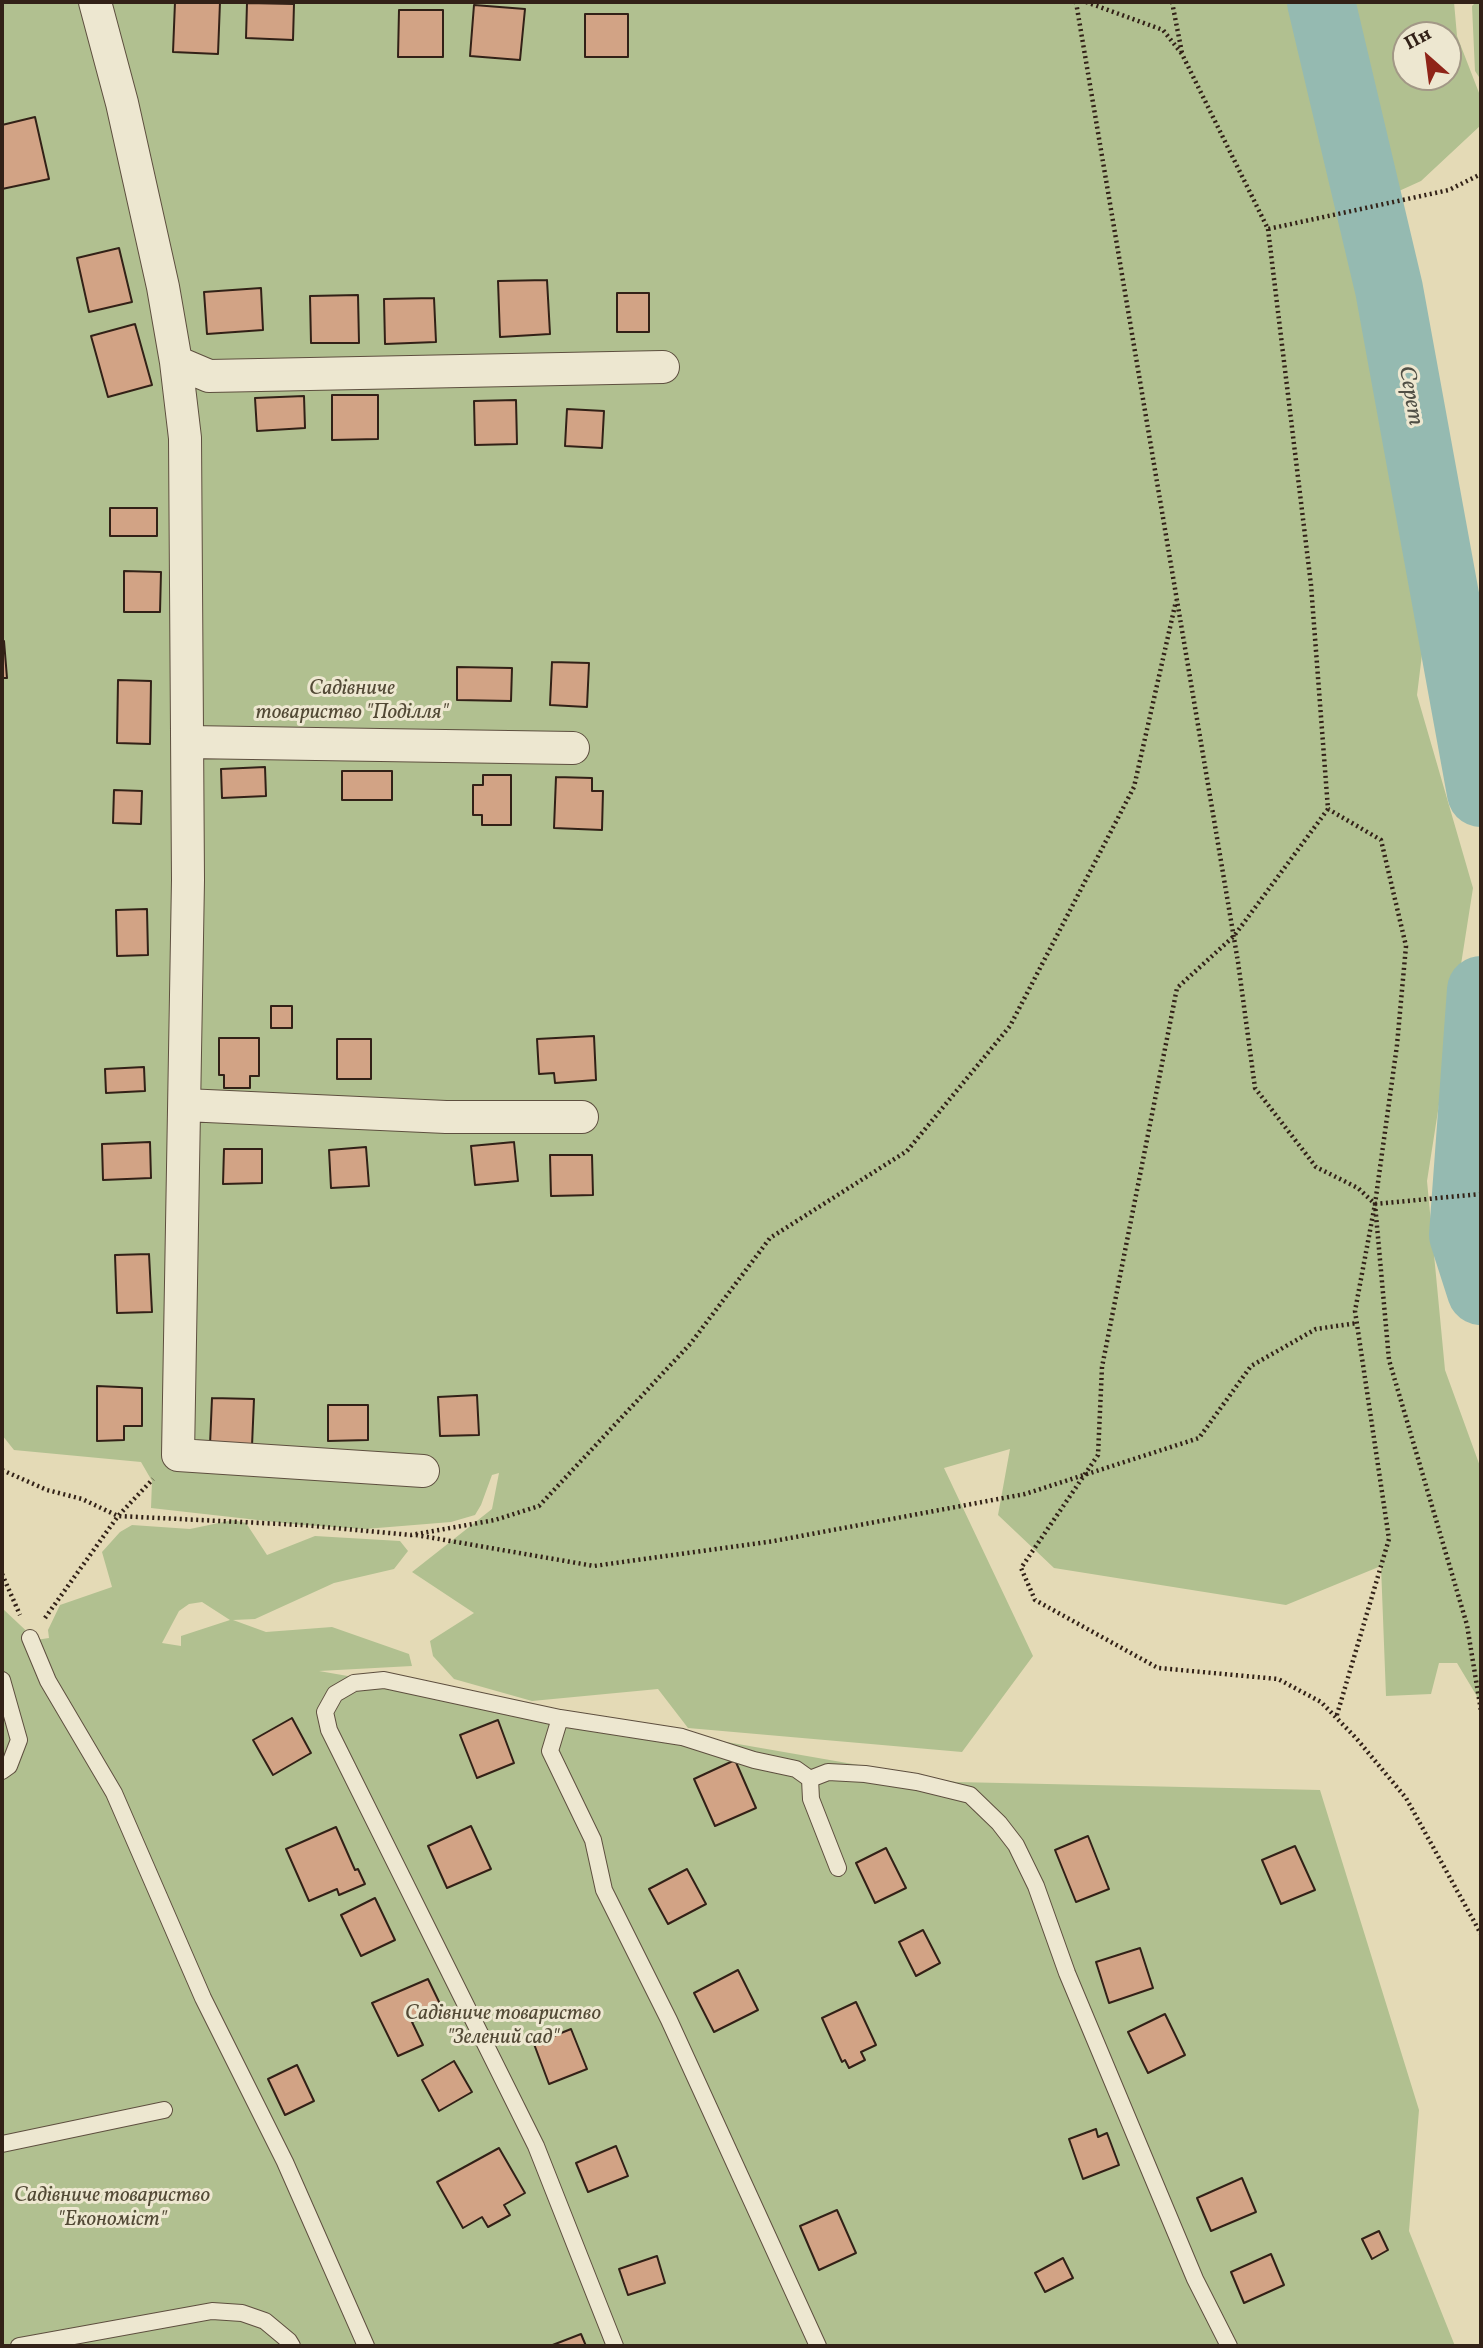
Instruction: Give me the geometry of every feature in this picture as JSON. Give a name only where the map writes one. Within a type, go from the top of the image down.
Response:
[{"type":"street","points":[[95,2],[163,287],[185,438],[188,742],[178,1455],[423,1471]]},
{"type":"street","points":[[176,362],[209,376],[663,367]]},
{"type":"street","points":[[188,742],[573,748]]},
{"type":"street","points":[[185,1105],[446,1117],[582,1116]]},
{"type":"lane","points":[[30,1638],[48,1681],[114,1793],[203,1998],[285,2161],[366,2346]]},
{"type":"lane","points":[[2,1680],[19,1740],[9,1766],[2,1771]]},
{"type":"lane","points":[[615,2346],[536,2146],[330,1730],[325,1712],[335,1694],[354,1683],[384,1681],[560,1718],[682,1737],[754,1760],[796,1769],[810,1779]]},
{"type":"lane","points":[[560,1718],[550,1751],[593,1840],[604,1890],[669,2020],[818,2346]]},
{"type":"lane","points":[[810,1779],[828,1772],[866,1774],[917,1782],[970,1795],[999,1822],[1016,1845],[1036,1886],[1067,1973],[1195,2279],[1229,2346]]},
{"type":"lane","points":[[810,1779],[811,1799],[838,1868]]},
{"type":"lane","points":[[2,2144],[164,2110]]},
{"type":"lane","points":[[19,2346],[212,2311],[242,2313],[265,2321],[292,2346]]},
{"type":"path","points":[[1076,2],[1234,936],[1255,1088],[1316,1167],[1358,1188],[1375,1204],[1389,1360],[1467,1625],[1481,1711]]},
{"type":"path","points":[[1086,2],[1163,30],[1182,54],[1268,229],[1311,585],[1328,809],[1234,936],[1177,988],[1102,1367],[1098,1455],[1021,1568],[1035,1600],[1158,1668],[1278,1679],[1321,1702],[1356,1738],[1406,1798],[1481,1934]]},
{"type":"path","points":[[1172,2],[1182,54]]},
{"type":"path","points":[[1268,229],[1449,190],[1481,174]]},
{"type":"path","points":[[411,1535],[495,1520],[539,1506],[691,1343],[770,1238],[907,1151],[1010,1026],[1134,787],[1177,597]]},
{"type":"path","points":[[1328,809],[1381,840],[1406,946],[1375,1204],[1355,1311],[1389,1539],[1336,1718]]},
{"type":"path","points":[[1375,1204],[1481,1194]]},
{"type":"path","points":[[2,1470],[47,1490],[82,1499],[118,1517],[302,1525],[411,1535],[594,1566],[774,1541],[1025,1494],[1199,1438],[1251,1366],[1316,1329],[1357,1323]]},
{"type":"path","points":[[30,1638],[118,1517],[178,1455]]},
{"type":"path","points":[[2,1574],[30,1638]]},
{"type":"green space","name":"Садівниче товариство \"Поділля\"","points":[[2,2],[1290,2],[1429,557],[1432,573],[1417,695],[1473,888],[1427,1181],[1445,1370],[1481,1469],[1481,1703],[1457,1663],[1439,1663],[1431,1694],[1386,1696],[1381,1566],[1286,1605],[1054,1568],[998,1515],[1010,1449],[944,1468],[1033,1656],[962,1752],[688,1728],[658,1689],[532,1701],[454,1679],[433,1656],[430,1641],[474,1613],[412,1572],[492,1509],[499,1473],[492,1475],[475,1515],[451,1522],[365,1529],[302,1525],[151,1508],[152,1481],[141,1462],[14,1450],[2,1435]]},
{"type":"green space","points":[[1334,2],[1454,2],[1456,21],[1392,21],[1392,91],[1462,91],[1462,49],[1481,98],[1481,125],[1421,181],[1399,191],[1387,188],[1350,158],[1344,134],[1352,101],[1339,82],[1338,70],[1354,34],[1338,15]]},
{"type":"green space","points":[[1481,2],[1481,80],[1475,71],[1472,6]]},
{"type":"green space","name":"Садівниче товариство \"Зелений сад\"","points":[[233,1520],[246,1523],[267,1555],[315,1536],[400,1541],[408,1551],[394,1569],[334,1583],[255,1619],[233,1620],[266,1632],[332,1627],[409,1654],[412,1666],[319,1671],[956,1782],[1320,1790],[1419,2110],[1409,2231],[1455,2346],[2,2346],[2,1608],[36,1640],[49,1638],[48,1630],[60,1605],[112,1587],[102,1552],[120,1532],[132,1525],[190,1529]],"holes":[[[202,1602],[230,1620],[181,1636],[181,1646],[162,1643],[179,1611],[189,1604]]]},
{"type":"building","points":[[175,2],[220,2],[218,54],[173,52]]},
{"type":"building","points":[[247,3],[294,4],[293,40],[246,38]]},
{"type":"building","points":[[474,5],[525,9],[520,60],[470,56]]},
{"type":"building","points":[[399,10],[443,10],[443,57],[398,57]]},
{"type":"building","points":[[585,14],[628,14],[628,57],[585,57]]},
{"type":"building","points":[[35,117],[49,179],[2,189],[2,125]]},
{"type":"building","points":[[119,248],[132,302],[89,312],[77,258]]},
{"type":"building","points":[[547,280],[550,334],[500,337],[498,281]]},
{"type":"building","points":[[261,288],[263,330],[207,334],[204,292]]},
{"type":"building","points":[[617,293],[649,293],[649,332],[617,332]]},
{"type":"building","points":[[358,295],[359,343],[311,343],[310,296]]},
{"type":"building","points":[[434,298],[436,342],[385,344],[384,299]]},
{"type":"building","points":[[135,324],[152,385],[108,397],[91,336]]},
{"type":"building","points":[[332,395],[378,395],[378,439],[332,440]]},
{"type":"building","points":[[304,396],[305,428],[257,431],[255,398]]},
{"type":"building","points":[[516,400],[517,444],[475,445],[474,401]]},
{"type":"building","points":[[567,409],[604,411],[602,448],[565,446]]},
{"type":"building","points":[[110,508],[157,508],[157,536],[110,536]]},
{"type":"building","points":[[124,571],[161,572],[160,612],[124,612]]},
{"type":"building","points":[[4,641],[7,678],[2,678]]},
{"type":"building","points":[[552,662],[589,663],[587,707],[550,705]]},
{"type":"building","points":[[457,667],[512,668],[511,701],[457,700]]},
{"type":"building","points":[[118,680],[151,681],[150,744],[117,743]]},
{"type":"building","points":[[265,767],[266,796],[222,798],[221,769]]},
{"type":"building","points":[[342,771],[392,771],[392,800],[342,800]]},
{"type":"building","points":[[483,775],[511,775],[511,825],[482,825],[482,815],[473,815],[473,785],[483,785]]},
{"type":"building","points":[[556,777],[592,778],[592,791],[603,791],[602,830],[554,828]]},
{"type":"building","points":[[114,790],[142,791],[141,824],[113,823]]},
{"type":"building","points":[[147,909],[148,955],[117,956],[116,910]]},
{"type":"building","points":[[271,1006],[292,1006],[292,1028],[271,1028]]},
{"type":"building","points":[[594,1036],[596,1080],[555,1083],[554,1073],[539,1074],[537,1039]]},
{"type":"building","points":[[219,1038],[259,1038],[259,1076],[250,1076],[250,1088],[224,1088],[224,1075],[219,1075]]},
{"type":"building","points":[[337,1039],[371,1039],[371,1079],[337,1079]]},
{"type":"building","points":[[144,1067],[145,1091],[106,1093],[105,1069]]},
{"type":"building","points":[[150,1142],[151,1178],[103,1180],[102,1144]]},
{"type":"building","points":[[514,1142],[518,1181],[475,1185],[471,1146]]},
{"type":"building","points":[[366,1147],[369,1186],[331,1188],[329,1150]]},
{"type":"building","points":[[224,1149],[262,1149],[262,1183],[223,1184]]},
{"type":"building","points":[[550,1155],[592,1155],[593,1195],[551,1196]]},
{"type":"building","points":[[149,1254],[152,1312],[117,1313],[115,1255]]},
{"type":"building","points":[[97,1386],[142,1388],[142,1426],[124,1426],[124,1440],[97,1441]]},
{"type":"building","points":[[477,1395],[479,1435],[440,1436],[438,1397]]},
{"type":"building","points":[[212,1398],[254,1399],[252,1446],[210,1445]]},
{"type":"building","points":[[328,1405],[368,1405],[368,1440],[328,1441]]},
{"type":"building","points":[[292,1718],[311,1753],[273,1775],[253,1740]]},
{"type":"building","points":[[498,1720],[514,1763],[477,1778],[460,1735]]},
{"type":"building","points":[[735,1760],[756,1808],[715,1826],[694,1779]]},
{"type":"building","points":[[471,1826],[491,1869],[447,1888],[428,1846]]},
{"type":"building","points":[[336,1827],[355,1870],[358,1869],[365,1884],[339,1895],[337,1889],[309,1901],[286,1849]]},
{"type":"building","points":[[1088,1836],[1109,1889],[1076,1902],[1055,1850]]},
{"type":"building","points":[[1295,1846],[1315,1890],[1281,1904],[1262,1860]]},
{"type":"building","points":[[886,1848],[906,1888],[875,1903],[856,1863]]},
{"type":"building","points":[[687,1869],[706,1904],[668,1924],[649,1889]]},
{"type":"building","points":[[375,1898],[395,1940],[361,1956],[341,1915]]},
{"type":"building","points":[[923,1930],[940,1963],[916,1976],[899,1942]]},
{"type":"building","points":[[1140,1948],[1153,1988],[1109,2003],[1096,1962]]},
{"type":"building","points":[[738,1970],[758,2010],[714,2032],[694,1993]]},
{"type":"building","points":[[428,1979],[442,2008],[412,2022],[423,2045],[398,2056],[372,2003]]},
{"type":"building","points":[[856,2002],[876,2045],[861,2052],[865,2060],[849,2068],[845,2060],[842,2062],[822,2018]]},
{"type":"building","points":[[1165,2014],[1185,2055],[1148,2073],[1128,2032]]},
{"type":"building","points":[[571,2029],[587,2069],[549,2084],[534,2044]]},
{"type":"building","points":[[454,2061],[472,2092],[439,2111],[422,2080]]},
{"type":"building","points":[[297,2065],[314,2101],[285,2115],[268,2079]]},
{"type":"building","points":[[1096,2129],[1098,2137],[1107,2133],[1119,2165],[1083,2179],[1069,2139]]},
{"type":"building","points":[[616,2146],[628,2176],[588,2192],[576,2163]]},
{"type":"building","points":[[499,2148],[525,2193],[504,2205],[510,2215],[488,2227],[482,2217],[463,2228],[437,2182]]},
{"type":"building","points":[[1242,2178],[1256,2212],[1211,2231],[1197,2198]]},
{"type":"building","points":[[837,2210],[856,2253],[819,2270],[800,2226]]},
{"type":"building","points":[[1379,2231],[1388,2250],[1372,2259],[1362,2239]]},
{"type":"building","points":[[1271,2254],[1284,2285],[1244,2303],[1231,2272]]},
{"type":"building","points":[[657,2256],[665,2283],[628,2295],[619,2269]]},
{"type":"building","points":[[1063,2258],[1073,2278],[1045,2292],[1035,2273]]},
{"type":"building","points":[[581,2334],[586,2346],[550,2346]]},
{"type":"waterway","name":"Серет","points":[[1321,2],[1389,289],[1481,793]]},
{"type":"waterway","name":"Серет","points":[[1481,990],[1463,1235],[1481,1291]]},
{"type":"park label","name":"Садівниче товариство \"Економіст\"","points":[[112,2209]]}]
